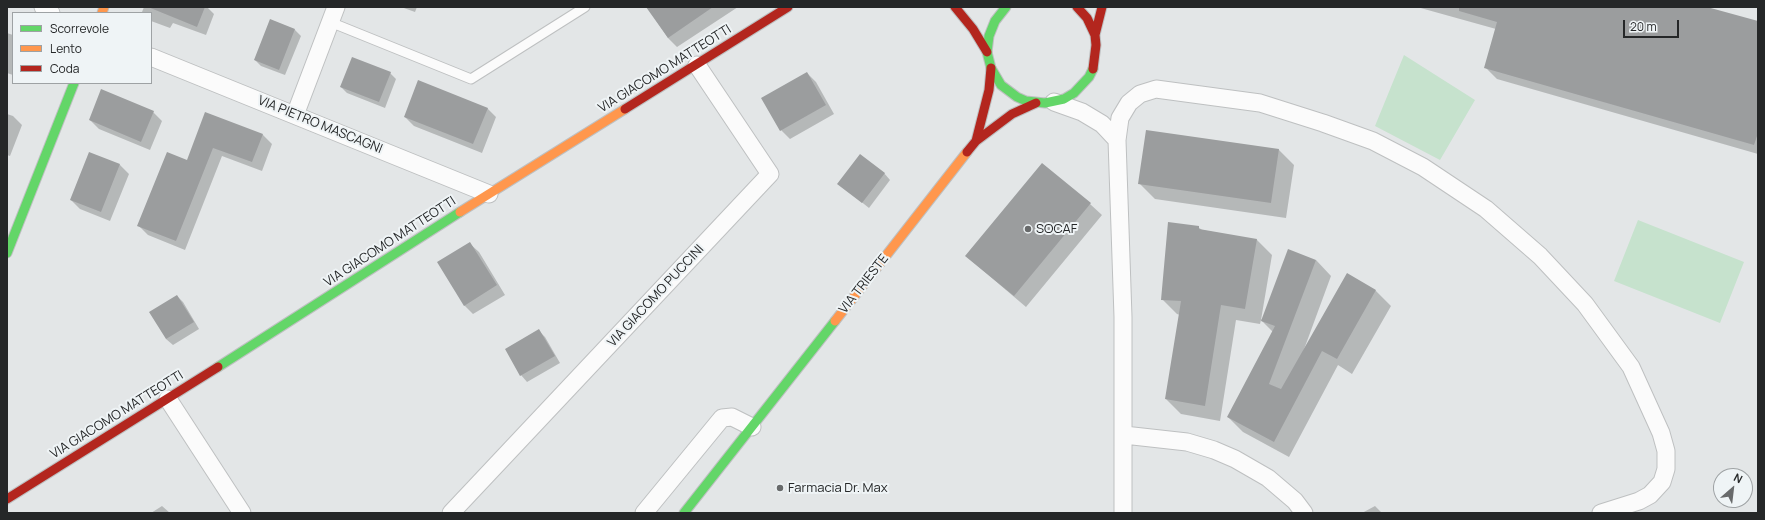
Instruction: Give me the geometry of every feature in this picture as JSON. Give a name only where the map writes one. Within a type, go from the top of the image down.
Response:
[{"type":"street","name":"VIA GIACOMO MATTEOTTI","points":[[7,498],[168,399],[489,194],[788,7]]},
{"type":"street","points":[[955,7],[973,29],[987,52],[991,68],[1001,85],[1008,92],[1026,101],[1036,103],[1054,102],[1074,93],[1089,77],[1096,56],[1094,35],[1086,18],[1077,7]]},
{"type":"street","points":[[987,52],[991,28],[997,17],[1006,7]]},
{"type":"street","points":[[1094,35],[1102,7]]},
{"type":"street","points":[[295,116],[333,15]]},
{"type":"street","name":"VIA PIETRO MASCAGNI","points":[[152,57],[489,194]]},
{"type":"street","name":"VIA GIACOMO PUCCINI","points":[[451,513],[770,174],[697,64]]},
{"type":"street","points":[[976,141],[989,90],[991,68]]},
{"type":"street","points":[[7,253],[74,84]]},
{"type":"street","points":[[1123,513],[1123,317],[1117,140],[1120,118],[1129,102],[1140,94],[1156,89],[1183,91],[1260,103],[1373,141],[1423,167],[1486,209],[1540,256],[1585,304],[1631,367],[1661,434],[1666,451],[1666,469],[1662,482],[1650,495],[1639,501],[1601,513]]},
{"type":"street","points":[[1054,102],[1082,112],[1102,124],[1117,140]]},
{"type":"street","points":[[976,141],[1012,114],[1036,103]]},
{"type":"street","name":"VIA TRIESTE","points":[[684,513],[976,141]]},
{"type":"street","points":[[168,399],[242,513]]},
{"type":"street","points":[[644,513],[722,418],[732,417],[752,427]]},
{"type":"street","points":[[1124,435],[1187,442],[1214,450],[1235,459],[1268,478],[1295,501],[1304,513]]},
{"type":"lane","points":[[333,15],[471,79],[584,7]]},
{"type":"green space","points":[[1404,55],[1475,100],[1440,160],[1375,126]]},
{"type":"green space","points":[[1638,220],[1744,262],[1720,323],[1614,281]]},
{"type":"building","points":[[148,7],[205,7],[197,27]]},
{"type":"building","points":[[646,7],[713,7],[668,38]]},
{"type":"building","points":[[1459,7],[1707,7],[1758,21],[1758,133],[1754,145],[1484,68],[1497,22],[1459,11]]},
{"type":"building","points":[[270,19],[295,29],[279,70],[254,60]]},
{"type":"building","points":[[352,57],[391,72],[379,102],[340,87]]},
{"type":"building","points":[[807,72],[826,105],[780,131],[761,98]]},
{"type":"building","points":[[418,80],[488,108],[473,144],[404,117]]},
{"type":"building","points":[[101,89],[154,111],[141,142],[89,120]]},
{"type":"building","points":[[205,112],[263,134],[252,162],[213,148],[176,241],[137,226],[167,152],[187,160]]},
{"type":"building","points":[[1146,130],[1279,149],[1271,203],[1138,184]]},
{"type":"building","points":[[89,152],[120,164],[101,212],[70,200]]},
{"type":"building","points":[[860,154],[885,173],[862,203],[837,184]]},
{"type":"building","name":"SOCAF","points":[[1042,163],[1091,203],[1014,296],[965,256]]},
{"type":"building","points":[[1168,222],[1199,226],[1199,229],[1257,239],[1245,309],[1221,305],[1205,406],[1165,399],[1181,301],[1161,300]]},
{"type":"building","points":[[470,242],[497,285],[464,306],[437,262]]},
{"type":"building","points":[[1288,249],[1316,260],[1269,384],[1281,389],[1347,273],[1376,290],[1337,359],[1322,351],[1274,442],[1227,417],[1275,326],[1261,321]]},
{"type":"building","points":[[177,295],[194,322],[166,339],[149,312]]},
{"type":"building","points":[[539,329],[555,356],[520,376],[505,349]]},
{"type":"traffic: fast","points":[[1006,7],[995,21],[989,36],[987,52],[991,68],[1001,85],[1017,97],[1026,101],[1045,103],[1064,99],[1074,93],[1089,77],[1093,69]]},
{"type":"traffic: fast","points":[[7,253],[74,84]]},
{"type":"traffic: fast","points":[[218,367],[460,212]]},
{"type":"traffic: fast","points":[[684,513],[835,321]]},
{"type":"traffic: slow","points":[[102,12],[104,7]]},
{"type":"traffic: slow","points":[[460,212],[625,109]]},
{"type":"traffic: slow","points":[[835,321],[967,152]]},
{"type":"traffic: jam","points":[[625,109],[788,7]]},
{"type":"traffic: jam","points":[[955,7],[973,29],[987,52]]},
{"type":"traffic: jam","points":[[1077,7],[1087,18],[1095,35],[1096,45],[1093,69]]},
{"type":"traffic: jam","points":[[1095,35],[1102,7]]},
{"type":"traffic: jam","points":[[976,141],[989,90],[991,68]]},
{"type":"traffic: jam","points":[[967,152],[976,141],[1012,114],[1036,103]]},
{"type":"traffic: jam","points":[[7,499],[218,367]]},
{"type":"place","name":"SOCAF","points":[[1028,229]]},
{"type":"place","name":"Farmacia Dr. Max","points":[[780,488]]}]
